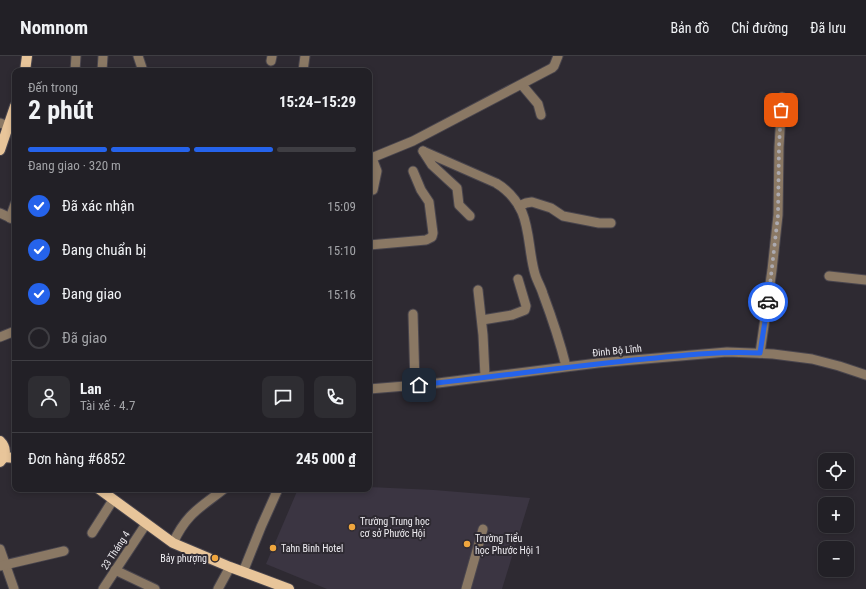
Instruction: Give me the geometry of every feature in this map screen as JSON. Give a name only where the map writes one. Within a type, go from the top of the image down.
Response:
[{"type":"main road","points":[[25,68],[27,56]]},
{"type":"main road","points":[[0,150],[4,124],[12,113]]},
{"type":"main road","points":[[0,441],[5,449],[2,459],[12,458]]},
{"type":"main road","points":[[105,492],[113,500],[173,543],[230,567],[289,589]]},
{"type":"street","points":[[75,68],[76,56]]},
{"type":"street","points":[[102,56],[102,68]]},
{"type":"street","points":[[138,56],[142,68]]},
{"type":"street","points":[[303,68],[305,56]]},
{"type":"street","points":[[372,158],[413,141],[552,68],[558,56]]},
{"type":"street","points":[[522,84],[538,104],[541,115]]},
{"type":"street","points":[[760,353],[778,215],[779,147],[782,97]]},
{"type":"street","points":[[413,141],[423,151],[435,169],[457,188],[459,205],[470,216]]},
{"type":"street","points":[[423,151],[446,160],[504,188],[509,192],[519,206],[526,223],[531,260],[535,275],[557,335],[566,366]]},
{"type":"street","points":[[372,162],[377,171],[373,190]]},
{"type":"street","points":[[372,245],[426,240],[432,237],[433,233],[429,202],[421,190],[413,171]]},
{"type":"street","points":[[519,206],[532,202],[550,208],[563,216],[599,223],[610,223]]},
{"type":"street","points":[[0,213],[12,219]]},
{"type":"street","points":[[829,276],[866,280]]},
{"type":"street","points":[[482,320],[512,315],[525,310],[526,306],[518,279]]},
{"type":"street","points":[[478,290],[482,320],[485,376]]},
{"type":"street","points":[[413,314],[415,385]]},
{"type":"street","points":[[0,337],[12,333]]},
{"type":"street","name":"Đinh Bộ Lĩnh","points":[[372,389],[415,385],[566,366],[727,352],[760,353],[812,359],[866,375]]},
{"type":"street","points":[[173,543],[180,529],[190,515],[220,492]]},
{"type":"street","points":[[243,572],[277,492]]},
{"type":"street","points":[[92,533],[113,500]]},
{"type":"street","name":"23 Tháng 4","points":[[102,589],[146,524]]},
{"type":"street","points":[[466,589],[483,529]]},
{"type":"street","points":[[0,549],[3,566],[14,589]]},
{"type":"street","points":[[3,566],[64,551]]},
{"type":"street","points":[[218,589],[230,567]]},
{"type":"street","points":[[115,570],[155,589]]},
{"type":"shaded area","points":[[372,487],[434,490],[530,498],[502,589],[327,589],[266,564],[297,492],[372,492]]},
{"type":"way so far","points":[[768,302],[778,215],[781,110]]},
{"type":"place","name":"Trường Trung học cơ sở Phước Hội","points":[[352,527]]},
{"type":"place","name":"Trường Tiểu học Phước Hội 1","points":[[467,544]]},
{"type":"place","name":"Tahn Binh Hotel","points":[[273,548]]},
{"type":"place","name":"Bảy phượng","points":[[215,558]]},
{"type":"route","points":[[419,385],[566,366],[671,356],[727,352],[760,353],[768,302]]}]
